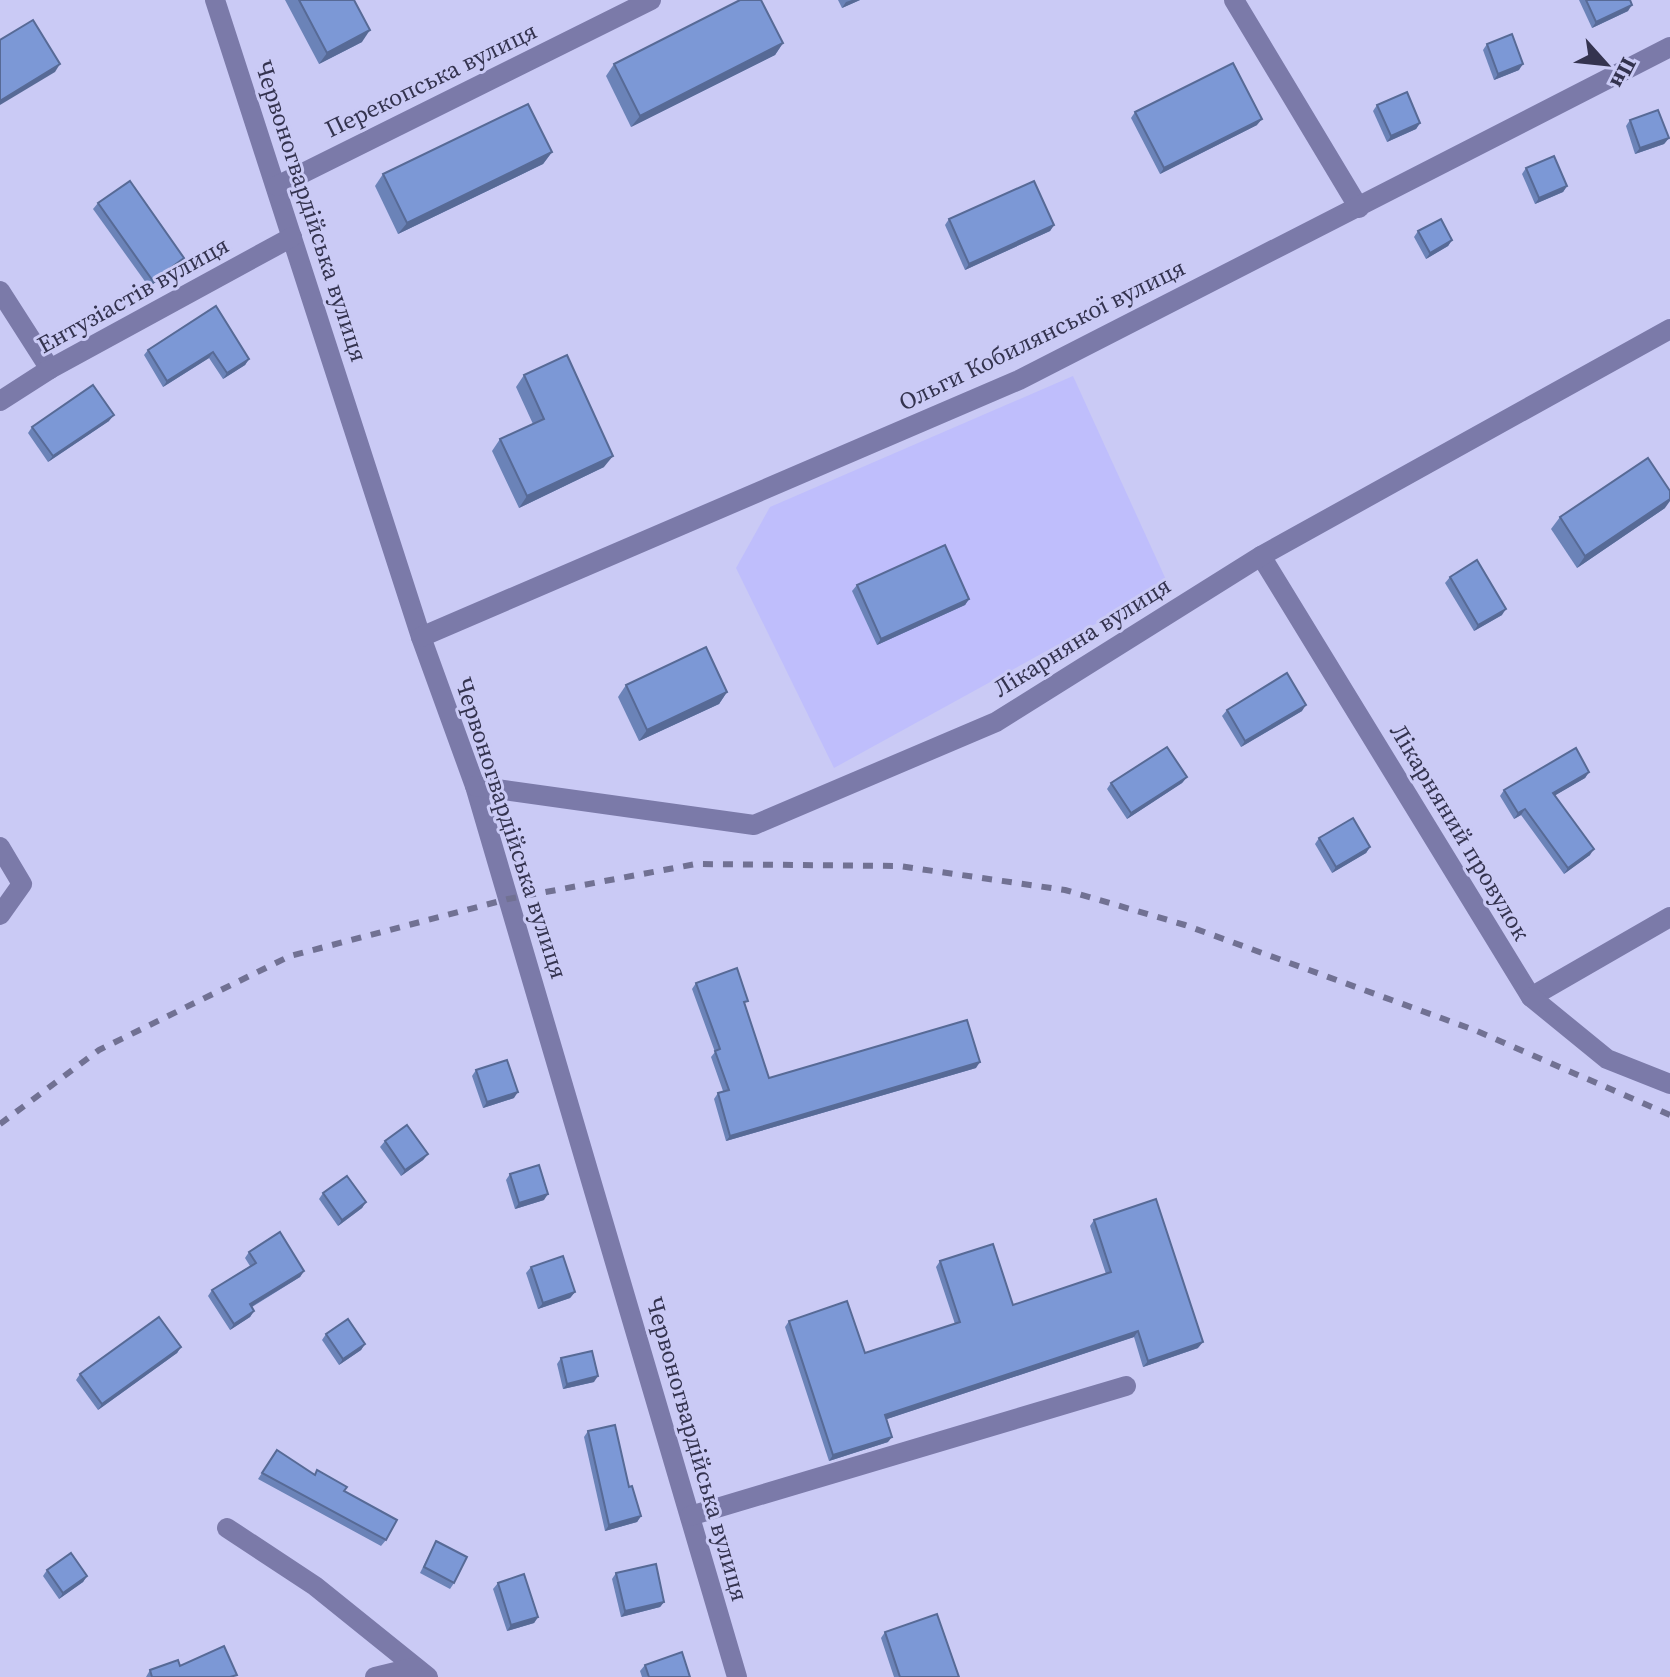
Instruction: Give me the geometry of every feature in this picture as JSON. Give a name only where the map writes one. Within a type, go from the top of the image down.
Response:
[{"type":"street","name":"Червоногвардійська вулиця","points":[[215,0],[421,637],[475,786],[737,1677]]},
{"type":"street","name":"Перекопська вулиця","points":[[277,186],[651,0]]},
{"type":"street","points":[[1234,0],[1359,208]]},
{"type":"street","name":"Ольги Кобилянської вулиця","points":[[421,637],[1019,380],[1670,47]]},
{"type":"street","name":"Ентузіастів вулиця","points":[[0,401],[50,369],[292,237]]},
{"type":"street","points":[[0,291],[50,369]]},
{"type":"street","name":"Лікарняна вулиця","points":[[475,786],[754,825],[996,722],[1261,556],[1670,329]]},
{"type":"street","name":"Лікарняний провулок","points":[[1261,556],[1531,997],[1607,1059],[1670,1084]]},
{"type":"street","points":[[0,847],[22,884],[0,915]]},
{"type":"street","points":[[1531,997],[1670,917]]},
{"type":"street","points":[[690,1516],[1126,1386]]},
{"type":"street","points":[[227,1528],[315,1586],[420,1672]]},
{"type":"street","points":[[375,1677],[420,1672]]},
{"type":"shaded area","points":[[1073,376],[1168,584],[834,768],[736,568],[770,507]]},
{"type":"building","points":[[299,0],[354,0],[370,30],[327,53]]},
{"type":"building","points":[[740,0],[761,0],[783,43],[640,116],[614,64]]},
{"type":"building","points":[[1586,0],[1630,0],[1632,5],[1596,22]]},
{"type":"building","points":[[33,20],[60,64],[0,101],[0,40]]},
{"type":"building","points":[[1512,34],[1523,64],[1498,74],[1487,44]]},
{"type":"building","points":[[1233,63],[1262,119],[1164,168],[1135,112]]},
{"type":"building","points":[[1407,92],[1420,123],[1391,136],[1377,105]]},
{"type":"building","points":[[528,104],[552,152],[407,223],[383,174]]},
{"type":"building","points":[[1658,110],[1669,138],[1640,148],[1630,120]]},
{"type":"building","points":[[1554,156],[1567,186],[1539,198],[1526,168]]},
{"type":"building","points":[[130,181],[184,258],[153,281],[98,203]]},
{"type":"building","points":[[1034,181],[1054,225],[969,264],[949,219]]},
{"type":"building","points":[[1441,219],[1452,240],[1430,253],[1418,231]]},
{"type":"building","points":[[216,306],[249,359],[227,373],[213,352],[167,381],[148,350]]},
{"type":"building","points":[[567,355],[613,456],[527,496],[500,439],[544,419],[524,375]]},
{"type":"building","points":[[93,385],[114,415],[53,456],[32,427]]},
{"type":"building","points":[[1648,458],[1670,491],[1670,499],[1585,556],[1560,517]]},
{"type":"building","points":[[945,545],[969,599],[881,639],[857,585]]},
{"type":"building","points":[[1477,560],[1506,609],[1478,625],[1450,577]]},
{"type":"building","points":[[706,647],[727,692],[647,730],[626,685]]},
{"type":"building","points":[[1287,673],[1306,705],[1245,741],[1227,710]]},
{"type":"building","points":[[1167,747],[1187,777],[1131,813],[1111,783]]},
{"type":"building","points":[[1576,748],[1589,772],[1553,793],[1594,849],[1568,868],[1525,809],[1518,813],[1504,790]]},
{"type":"building","points":[[1353,818],[1370,847],[1336,867],[1319,838]]},
{"type":"building","points":[[737,968],[748,1001],[744,1002],[769,1078],[967,1020],[980,1062],[730,1136],[718,1093],[729,1090],[715,1051],[720,1049],[696,983]]},
{"type":"building","points":[[507,1060],[518,1092],[487,1102],[476,1070]]},
{"type":"building","points":[[407,1125],[428,1154],[405,1170],[385,1141]]},
{"type":"building","points":[[539,1165],[548,1194],[519,1203],[510,1174]]},
{"type":"building","points":[[347,1176],[366,1202],[342,1220],[323,1193]]},
{"type":"building","points":[[1156,1199],[1203,1342],[1148,1361],[1138,1331],[885,1415],[892,1437],[833,1455],[789,1321],[847,1301],[865,1353],[960,1322],[940,1261],[993,1244],[1013,1305],[1111,1272],[1094,1220]]},
{"type":"building","points":[[280,1232],[304,1271],[250,1304],[254,1311],[234,1324],[212,1290],[256,1263],[249,1252]]},
{"type":"building","points":[[563,1256],[575,1292],[543,1303],[531,1267]]},
{"type":"building","points":[[159,1317],[181,1347],[102,1404],[80,1374]]},
{"type":"building","points":[[348,1319],[365,1344],[343,1359],[326,1334]]},
{"type":"building","points":[[592,1351],[598,1376],[567,1384],[561,1358]]},
{"type":"building","points":[[615,1425],[629,1487],[632,1486],[641,1516],[609,1525],[588,1431]]},
{"type":"building","points":[[277,1450],[315,1475],[317,1470],[347,1487],[344,1491],[397,1520],[386,1540],[262,1473]]},
{"type":"building","points":[[436,1541],[467,1557],[454,1583],[424,1567]]},
{"type":"building","points":[[71,1553],[87,1576],[63,1593],[47,1570]]},
{"type":"building","points":[[656,1564],[664,1602],[625,1611],[616,1573]]},
{"type":"building","points":[[524,1574],[538,1617],[511,1625],[498,1583]]},
{"type":"building","points":[[937,1614],[959,1677],[900,1677],[885,1632]]},
{"type":"building","points":[[224,1646],[237,1675],[152,1677],[150,1670],[178,1660],[180,1666]]},
{"type":"building","points":[[682,1652],[690,1677],[649,1677],[645,1665]]},
{"type":"railway","points":[[0,1124],[99,1050],[290,956],[508,899],[696,864],[899,866],[1065,890],[1185,925],[1477,1031],[1670,1115]]}]
